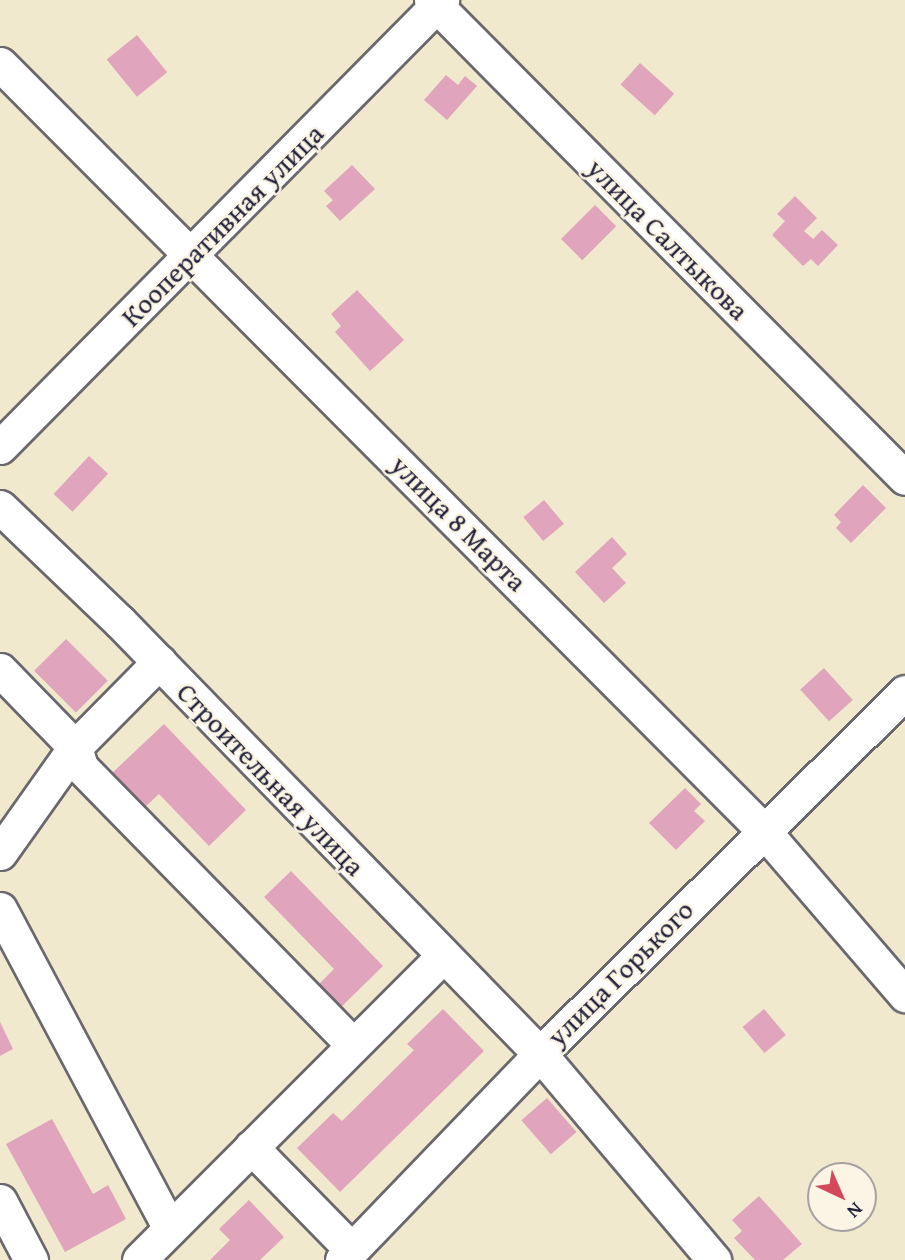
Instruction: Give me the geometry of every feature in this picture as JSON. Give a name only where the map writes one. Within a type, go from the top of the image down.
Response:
[{"type":"street","name":"Кооперативная улица","points":[[0,447],[194,256],[437,2]]},
{"type":"street","name":"улица Салтыкова","points":[[437,2],[905,478]]},
{"type":"street","name":"улица 8 Марта","points":[[0,64],[763,830],[905,995]]},
{"type":"street","name":"Строительная улица","points":[[0,507],[159,662],[442,957],[540,1054],[714,1260]]},
{"type":"street","points":[[0,853],[75,747],[159,662]]},
{"type":"street","points":[[0,670],[75,747],[81,767],[353,1045]]},
{"type":"street","name":"улица Горького","points":[[347,1255],[540,1054],[905,692]]},
{"type":"street","points":[[0,909],[170,1229]]},
{"type":"street","points":[[139,1260],[442,957]]},
{"type":"street","points":[[251,1147],[347,1255]]},
{"type":"street","points":[[0,1201],[31,1260]]},
{"type":"building","points":[[137,35],[167,72],[137,97],[107,60]]},
{"type":"building","points":[[640,63],[674,94],[655,115],[621,85]]},
{"type":"building","points":[[446,75],[458,85],[465,76],[477,86],[447,120],[424,100]]},
{"type":"building","points":[[352,165],[375,189],[340,221],[326,206],[333,200],[324,191]]},
{"type":"building","points":[[795,196],[817,218],[804,231],[813,239],[822,230],[838,245],[818,266],[811,259],[803,266],[772,235],[785,221],[777,214]]},
{"type":"building","points":[[595,205],[616,226],[582,260],[561,239]]},
{"type":"building","points":[[357,290],[404,340],[370,371],[335,332],[341,326],[331,314]]},
{"type":"building","points":[[89,456],[108,474],[73,512],[54,494]]},
{"type":"building","points":[[863,485],[886,508],[851,543],[836,528],[841,522],[834,515]]},
{"type":"building","points":[[544,500],[564,524],[543,541],[523,517]]},
{"type":"building","points":[[612,537],[627,554],[612,568],[626,583],[604,603],[575,572]]},
{"type":"building","points":[[66,639],[108,681],[76,713],[34,671]]},
{"type":"building","points":[[824,668],[853,700],[829,721],[800,689]]},
{"type":"building","points":[[164,724],[246,810],[209,846],[159,794],[144,808],[111,774]]},
{"type":"building","points":[[685,788],[701,804],[694,811],[705,821],[676,850],[649,823]]},
{"type":"building","points":[[291,871],[383,966],[335,1013],[313,990],[334,969],[264,897]]},
{"type":"building","points":[[443,1009],[484,1051],[340,1192],[297,1148],[333,1113],[342,1121],[414,1050],[407,1044]]},
{"type":"building","points":[[764,1009],[786,1035],[764,1053],[743,1027]]},
{"type":"building","points":[[0,1022],[13,1049],[0,1056]]},
{"type":"building","points":[[547,1098],[577,1132],[551,1154],[521,1120]]},
{"type":"building","points":[[52,1119],[93,1194],[108,1185],[126,1219],[65,1252],[6,1144]]},
{"type":"building","points":[[759,1196],[802,1244],[783,1260],[755,1260],[734,1238],[742,1231],[732,1220]]},
{"type":"building","points":[[249,1200],[284,1237],[260,1260],[210,1260],[230,1240],[219,1229]]}]
